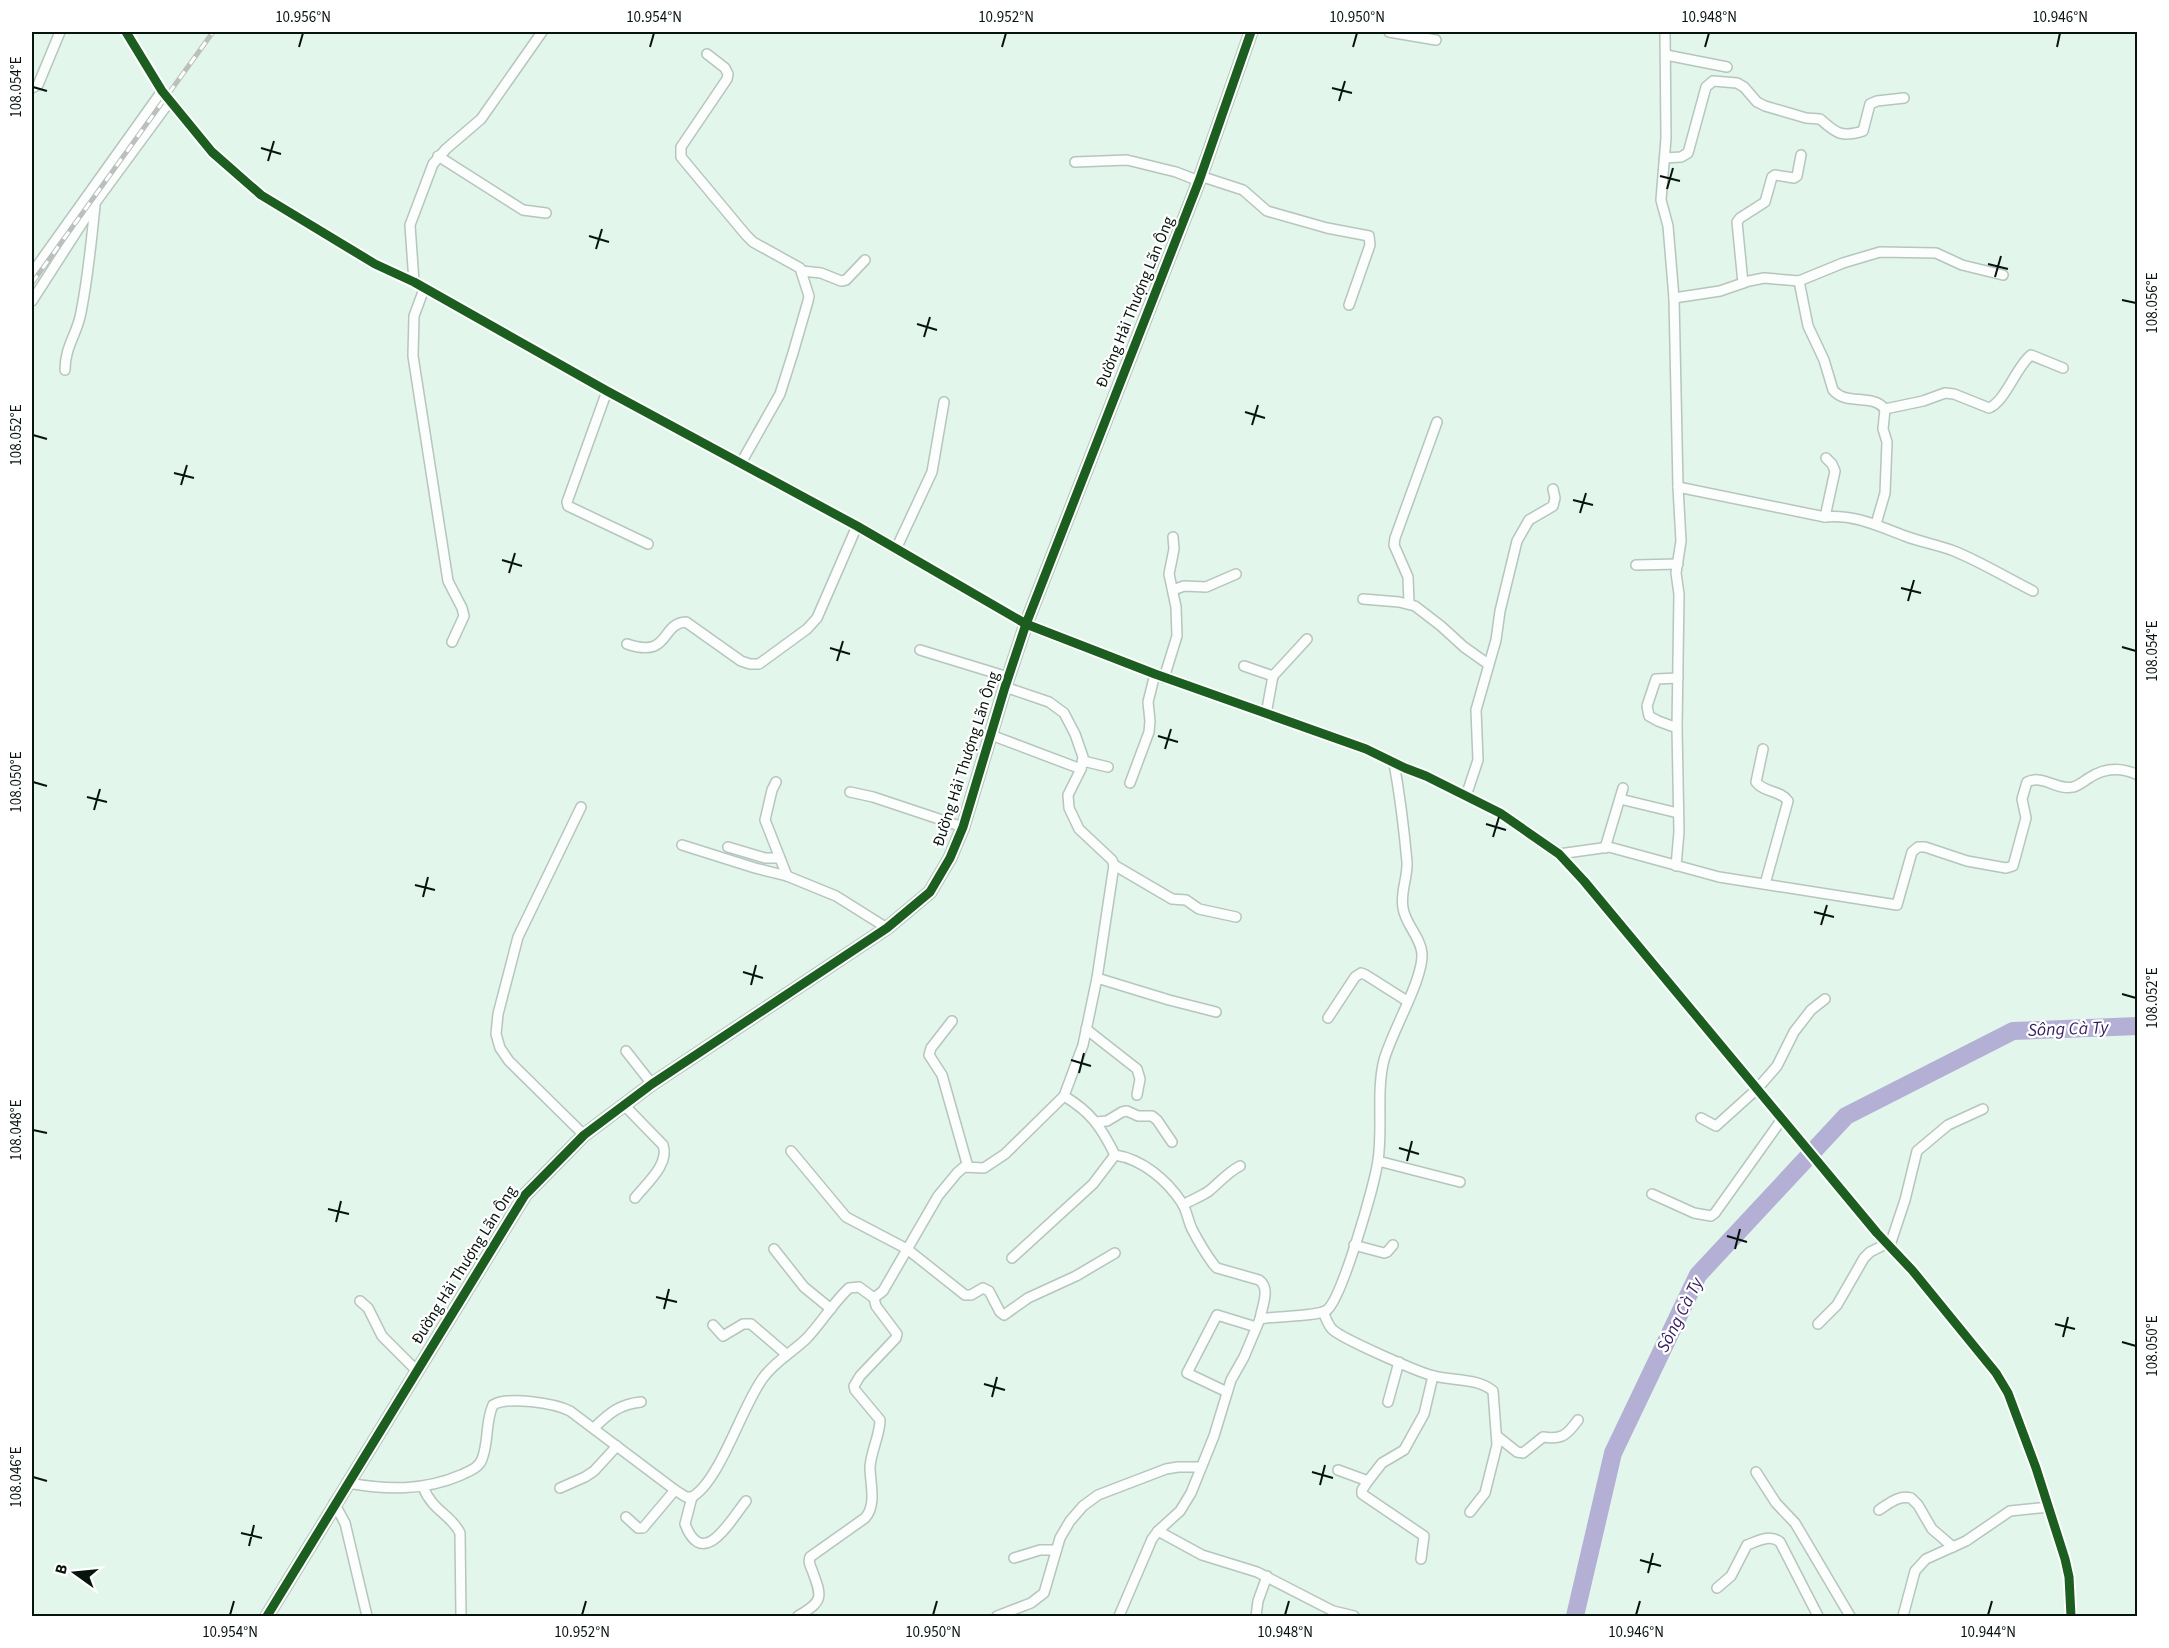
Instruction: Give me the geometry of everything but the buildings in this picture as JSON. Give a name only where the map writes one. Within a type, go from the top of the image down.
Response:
[{"type":"street","points":[[32,88],[38,85],[60,32]]},
{"type":"street","points":[[126,32],[162,91],[212,152],[261,195],[375,264],[414,282],[607,391],[857,526],[1026,624],[1160,676],[1366,749],[1500,813],[1559,854],[1889,1244],[1995,1373],[2018,1415],[2049,1507],[2067,1568],[2071,1617]]},
{"type":"street","points":[[414,282],[410,225],[428,175],[438,156],[481,119],[542,32]]},
{"type":"street","name":"Đường Hải Thượng Lãn Ông","points":[[267,1617],[334,1503],[525,1195],[584,1135],[652,1084],[887,928],[930,892],[950,858],[963,828],[1026,624],[1199,179],[1251,32]]},
{"type":"street","points":[[1389,32],[1436,40]]},
{"type":"street","points":[[1665,32],[1665,158],[1661,200],[1668,226],[1674,298],[1681,541],[1676,573],[1679,594],[1677,728],[1679,832],[1676,866]]},
{"type":"street","points":[[707,54],[725,68],[728,74],[727,79],[681,147],[681,157],[753,242],[798,266],[809,296],[780,394],[741,463]]},
{"type":"street","points":[[1666,55],[1727,67]]},
{"type":"street","points":[[1665,158],[1681,157],[1688,153],[1706,87],[1713,81],[1737,83],[1761,104],[1806,118],[1820,119],[1836,133],[1854,134],[1863,131],[1870,104],[1904,98]]},
{"type":"street","points":[[32,273],[162,91]]},
{"type":"street","points":[[32,301],[95,203],[170,101]]},
{"type":"street","points":[[1743,283],[1737,222],[1765,202],[1772,177],[1776,175],[1794,178],[1797,176],[1801,155]]},
{"type":"street","points":[[438,156],[523,210],[546,213]]},
{"type":"street","points":[[1075,162],[1127,160],[1176,172],[1243,190],[1267,211],[1327,228],[1369,236],[1370,245],[1349,306]]},
{"type":"street","points":[[65,370],[66,351],[79,320],[88,275],[95,203]]},
{"type":"street","points":[[1674,298],[1720,291],[1743,283],[1769,278],[1798,281],[1843,263],[1880,252],[1936,253],[1962,265],[2003,275]]},
{"type":"street","points":[[801,271],[821,273],[841,281],[850,276],[865,260]]},
{"type":"street","points":[[1798,281],[1808,326],[1824,360],[1833,390],[1836,394],[1849,399],[1878,402],[1885,409]]},
{"type":"street","points":[[424,289],[414,316],[413,356],[448,581],[464,616],[452,642]]},
{"type":"street","points":[[1885,409],[1923,401],[1945,393],[1954,394],[1989,408],[1996,403],[2031,354],[2063,368]]},
{"type":"street","points":[[607,391],[567,502],[568,506],[648,544]]},
{"type":"street","points":[[896,549],[932,472],[944,402]]},
{"type":"street","points":[[1876,524],[1886,483],[1887,442],[1883,429],[1885,409]]},
{"type":"street","points":[[1409,604],[1408,577],[1394,545],[1395,538],[1437,422]]},
{"type":"street","points":[[1825,518],[1834,471],[1832,464],[1826,458]]},
{"type":"street","points":[[1678,488],[1825,518],[1851,517],[1876,524],[1956,552],[2033,591]]},
{"type":"street","points":[[1466,796],[1478,760],[1476,710],[1496,640],[1500,611],[1517,542],[1529,520],[1552,506],[1555,498],[1553,489]]},
{"type":"street","points":[[627,644],[644,649],[653,648],[676,625],[686,622],[741,661],[759,664],[807,629],[817,618],[857,526]]},
{"type":"street","points":[[1130,783],[1149,732],[1148,702],[1177,636],[1173,590],[1169,574],[1174,549],[1173,537]]},
{"type":"street","points":[[1636,565],[1678,564]]},
{"type":"street","points":[[1173,590],[1184,586],[1206,586],[1236,574]]},
{"type":"street","points":[[1363,599],[1409,604],[1420,609],[1456,641],[1488,664]]},
{"type":"street","points":[[1266,714],[1273,676],[1306,639]]},
{"type":"street","points":[[920,650],[1007,682],[1049,702],[1064,713],[1075,734],[1082,765],[1068,795],[1070,808],[1079,829],[1110,858],[1114,865],[1172,899],[1186,900],[1199,909],[1236,917]]},
{"type":"street","points":[[1244,666],[1273,676]]},
{"type":"street","points":[[1677,728],[1649,716],[1647,706],[1656,679],[1678,678]]},
{"type":"street","points":[[991,735],[1082,765],[1108,767]]},
{"type":"street","points":[[1763,749],[1756,782],[1761,788],[1784,796],[1788,801],[1765,884]]},
{"type":"street","points":[[1227,1392],[1187,1373],[1217,1315],[1258,1323],[1323,1312],[1331,1305],[1339,1293],[1378,1161],[1383,1064],[1390,1040],[1416,981],[1422,952],[1403,909],[1407,864],[1405,828],[1394,763]]},
{"type":"street","points":[[1559,854],[1613,848],[1719,877],[1897,905],[1912,852],[1917,847],[1925,847],[1967,861],[2006,868],[2013,866],[2026,818],[2022,799],[2027,782],[2038,779],[2067,788],[2106,769],[2138,775]]},
{"type":"street","points":[[776,782],[765,820],[786,876]]},
{"type":"street","points":[[1605,848],[1623,788]]},
{"type":"street","points":[[850,792],[873,797],[963,828]]},
{"type":"street","points":[[1620,799],[1678,813]]},
{"type":"street","points":[[580,807],[518,937],[498,1014],[496,1034],[500,1048],[509,1060],[584,1135]]},
{"type":"street","points":[[682,845],[786,876],[836,896],[887,928]]},
{"type":"street","points":[[728,847],[765,858],[779,858]]},
{"type":"street","points":[[874,1298],[883,1291],[938,1196],[957,1173],[964,1167],[984,1168],[1005,1154],[1064,1096],[1078,1062],[1086,1029],[1097,978],[1114,865]]},
{"type":"street","points":[[1328,1018],[1354,977],[1361,973],[1407,1001]]},
{"type":"street","points":[[1097,978],[1216,1012]]},
{"type":"street","points":[[1701,1118],[1716,1126],[1757,1089],[1777,1066],[1794,1032],[1811,1010],[1825,999]]},
{"type":"street","points":[[952,1021],[931,1048],[930,1055],[942,1074],[968,1167]]},
{"type":"street","points":[[1086,1029],[1137,1069],[1140,1079],[1137,1095]]},
{"type":"street","points":[[626,1051],[652,1084]]},
{"type":"street","points":[[1064,1096],[1091,1115],[1115,1155]]},
{"type":"street","points":[[624,1105],[663,1145],[666,1152],[664,1161],[635,1198]]},
{"type":"street","points":[[1818,1324],[1837,1305],[1864,1258],[1870,1252],[1889,1244],[1905,1200],[1917,1150],[1948,1125],[1983,1109]]},
{"type":"street","points":[[1096,1122],[1107,1121],[1127,1111],[1138,1116],[1152,1116],[1157,1119],[1172,1142]]},
{"type":"street","points":[[1652,1194],[1694,1213],[1711,1216],[1784,1122]]},
{"type":"street","points":[[791,1151],[846,1217],[907,1249],[965,1295],[970,1295],[983,1288],[989,1291],[1000,1312],[1004,1315],[1028,1298],[1076,1276],[1115,1253]]},
{"type":"street","points":[[1115,1155],[1128,1157],[1144,1165],[1175,1194],[1183,1205],[1191,1228],[1214,1265],[1261,1280],[1265,1286],[1258,1323],[1227,1392],[1214,1436],[1183,1508],[1158,1531],[1143,1556],[1119,1617]]},
{"type":"street","points":[[1012,1258],[1093,1184],[1115,1155]]},
{"type":"street","points":[[1378,1161],[1460,1182]]},
{"type":"street","points":[[1183,1205],[1206,1193],[1230,1171],[1240,1166]]},
{"type":"street","points":[[1354,1245],[1384,1253],[1393,1245]]},
{"type":"street","points":[[774,1249],[804,1287],[831,1309]]},
{"type":"street","points":[[348,1483],[375,1487],[423,1487],[448,1481],[478,1465],[483,1458],[490,1414],[494,1405],[525,1402],[556,1405],[570,1411],[675,1490],[686,1497],[692,1497],[699,1492],[716,1468],[764,1377],[786,1354],[805,1340],[852,1287],[859,1287],[874,1298],[876,1306],[897,1334],[896,1338],[860,1376],[855,1386],[855,1390],[880,1420],[870,1466],[872,1504],[865,1518],[810,1557],[809,1562],[820,1598],[815,1605],[798,1617]]},
{"type":"street","points":[[360,1302],[368,1308],[382,1336],[416,1370]]},
{"type":"street","points":[[1323,1312],[1333,1330],[1399,1362],[1433,1376],[1466,1380],[1491,1389],[1494,1397],[1497,1444],[1485,1493],[1470,1512]]},
{"type":"street","points":[[713,1325],[723,1336],[743,1324],[751,1324],[786,1354]]},
{"type":"street","points":[[1388,1402],[1399,1362]]},
{"type":"street","points":[[1421,1559],[1424,1536],[1362,1494],[1368,1481],[1382,1463],[1404,1450],[1424,1414],[1433,1376]]},
{"type":"street","points":[[594,1428],[614,1409],[629,1403],[641,1402]]},
{"type":"street","points":[[1497,1436],[1517,1452],[1523,1453],[1544,1437],[1555,1439],[1562,1437],[1578,1420]]},
{"type":"street","points":[[560,1488],[594,1471],[617,1446]]},
{"type":"street","points":[[997,1617],[1042,1596],[1048,1583],[1060,1538],[1070,1521],[1092,1499],[1170,1467],[1201,1467]]},
{"type":"street","points":[[1338,1470],[1368,1481]]},
{"type":"street","points":[[1756,1472],[1776,1503],[1795,1523],[1850,1617]]},
{"type":"street","points":[[423,1487],[432,1504],[453,1523],[460,1533],[461,1617]]},
{"type":"street","points":[[626,1517],[638,1528],[643,1528],[675,1490]]},
{"type":"street","points":[[692,1497],[685,1524],[690,1535],[698,1544],[703,1545],[711,1542],[721,1532],[746,1501]]},
{"type":"street","points":[[1880,1510],[1894,1500],[1902,1497],[1911,1498],[1918,1505],[1932,1529],[1953,1547]]},
{"type":"street","points":[[334,1503],[347,1531],[367,1617]]},
{"type":"street","points":[[1904,1617],[1911,1582],[1919,1564],[1926,1558],[1978,1534],[2010,1511],[2049,1507]]},
{"type":"street","points":[[1158,1531],[1202,1555],[1267,1576],[1333,1611],[1354,1617]]},
{"type":"street","points":[[1717,1588],[1731,1576],[1747,1545],[1775,1538],[1780,1542],[1818,1617]]},
{"type":"street","points":[[1014,1558],[1040,1550],[1056,1550]]},
{"type":"street","points":[[1256,1617],[1258,1601],[1267,1576]]},
{"type":"waterway","name":"Sông Cà Ty","points":[[1575,1616],[1613,1453],[1698,1275],[1846,1116],[2013,1031],[2138,1026]]},
{"type":"railway","points":[[32,283],[213,32]]},
{"type":"cycle path","points":[[126,32],[162,91],[212,152],[261,195],[375,264],[414,282],[607,391],[857,526],[1026,624],[1155,674],[1366,749],[1500,813],[1559,854],[1877,1233],[1912,1270],[1996,1373],[2008,1393],[2036,1468],[2065,1559],[2069,1577],[2071,1616]]},
{"type":"cycle path","points":[[267,1616],[525,1195],[584,1135],[652,1084],[887,928],[930,892],[950,858],[963,827],[1026,624],[1199,181],[1251,32]]}]
